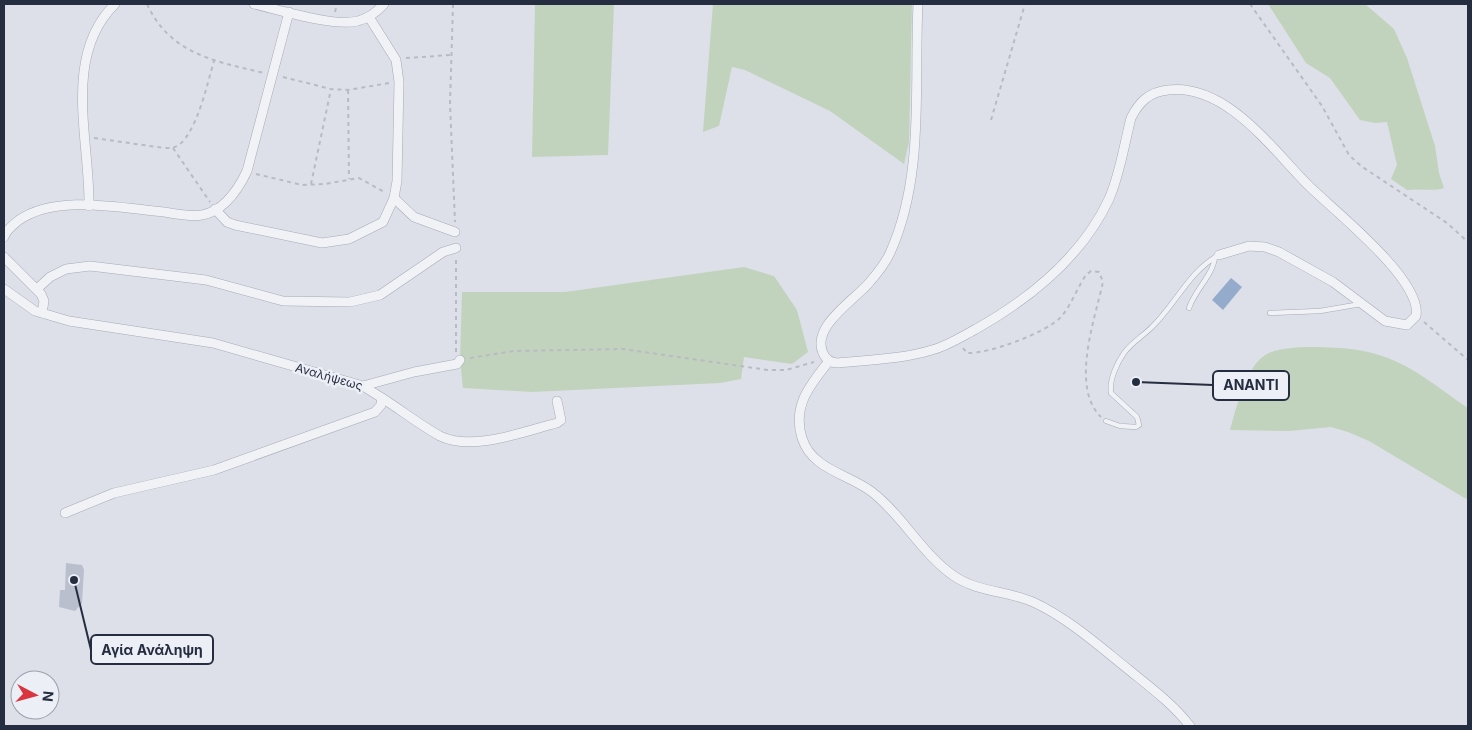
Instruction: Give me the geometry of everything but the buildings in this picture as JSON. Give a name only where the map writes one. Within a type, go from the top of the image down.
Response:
[{"type":"street","points":[[90,206],[82,87],[86,51],[100,19],[115,4]]},
{"type":"street","points":[[254,4],[334,22],[354,22],[369,17],[384,4]]},
{"type":"street","points":[[827,359],[821,341],[828,324],[876,275],[889,255],[900,224],[914,154],[918,4]]},
{"type":"street","points":[[4,237],[14,224],[38,210],[60,206],[90,206],[192,215],[201,215],[216,209],[233,195],[247,172],[289,12]]},
{"type":"street","points":[[216,209],[227,222],[235,225],[322,242],[349,239],[375,228],[383,222],[394,198],[399,82],[396,60],[369,17]]},
{"type":"street","points":[[827,359],[838,363],[914,354],[941,347],[1010,309],[1045,282],[1073,255],[1094,227],[1110,196],[1131,118],[1136,108],[1147,97],[1172,90],[1184,90],[1207,96],[1244,119],[1308,186],[1377,248],[1415,301],[1416,316],[1407,325],[1394,324],[1379,318],[1319,272],[1266,247],[1242,247],[1217,256]]},
{"type":"street","points":[[394,198],[414,217],[455,232]]},
{"type":"street","points":[[37,289],[50,277],[66,269],[96,266],[206,280],[283,301],[350,302],[380,295],[443,252],[456,248]]},
{"type":"street","points":[[4,257],[37,289],[44,302],[42,313]]},
{"type":"street","name":"Αναλήψεως","points":[[4,289],[27,306],[42,313],[96,327],[213,343],[363,386],[442,437],[472,442],[498,439],[557,423],[561,420],[557,401]]},
{"type":"street","points":[[827,359],[806,390],[800,404],[799,427],[808,452],[822,465],[856,481],[872,492],[888,506],[940,564],[955,576],[978,587],[1033,602],[1055,615],[1093,641],[1164,698],[1190,726]]},
{"type":"street","points":[[363,386],[459,362]]},
{"type":"street","points":[[65,513],[114,493],[214,470],[375,412],[381,405],[382,398]]},
{"type":"lane","points":[[1188,308],[1199,286],[1211,272],[1217,256]]},
{"type":"lane","points":[[1106,421],[1128,428],[1139,425],[1137,417],[1111,393],[1112,381],[1119,362],[1127,349],[1152,327],[1199,269],[1217,256]]},
{"type":"lane","points":[[1270,313],[1320,311],[1362,304]]},
{"type":"path","points":[[453,4],[450,104],[455,232]]},
{"type":"path","points":[[991,120],[1025,4]]},
{"type":"path","points":[[1250,4],[1322,106],[1349,155],[1361,166],[1447,223],[1468,242]]},
{"type":"path","points":[[396,60],[451,55]]},
{"type":"path","points":[[86,138],[173,148],[179,144],[192,125],[214,61]]},
{"type":"path","points":[[311,184],[331,89]]},
{"type":"path","points":[[348,90],[349,179]]},
{"type":"path","points":[[173,148],[216,209]]},
{"type":"path","points":[[247,172],[302,184],[325,184],[360,178],[394,198]]},
{"type":"path","points":[[456,248],[455,319],[459,362],[493,355],[544,350],[623,349],[768,370],[804,367],[827,359]]},
{"type":"path","points":[[958,339],[964,350],[971,353],[1036,334],[1061,316],[1086,275],[1091,271],[1099,272],[1102,282],[1089,349],[1086,386],[1090,404],[1106,421]]},
{"type":"path","points":[[1416,316],[1468,360]]},
{"type":"green space","points":[[535,4],[614,4],[608,155],[532,157]]},
{"type":"green space","points":[[713,4],[912,4],[909,142],[904,164],[830,111],[745,70],[732,67],[719,126],[703,132]]},
{"type":"green space","points":[[1268,4],[1365,4],[1394,29],[1407,58],[1435,146],[1439,173],[1444,188],[1435,190],[1407,190],[1391,179],[1397,165],[1387,122],[1375,123],[1360,120],[1330,78],[1306,63]]},
{"type":"green space","points":[[744,267],[774,276],[797,310],[808,352],[792,364],[744,357],[741,379],[720,383],[532,392],[463,388],[460,360],[462,292],[565,292]]},
{"type":"green space","points":[[1305,347],[1352,349],[1386,357],[1415,372],[1468,408],[1468,500],[1369,441],[1331,427],[1289,431],[1230,430],[1243,388],[1253,368],[1260,360],[1267,354],[1276,351]]},
{"type":"water","points":[[1231,278],[1242,287],[1223,310],[1212,300]]},
{"type":"place","name":"ΑΝΑΝΤΙ","points":[[1136,382]]},
{"type":"place","name":"Αγία Ανάληψη","points":[[74,580]]}]
